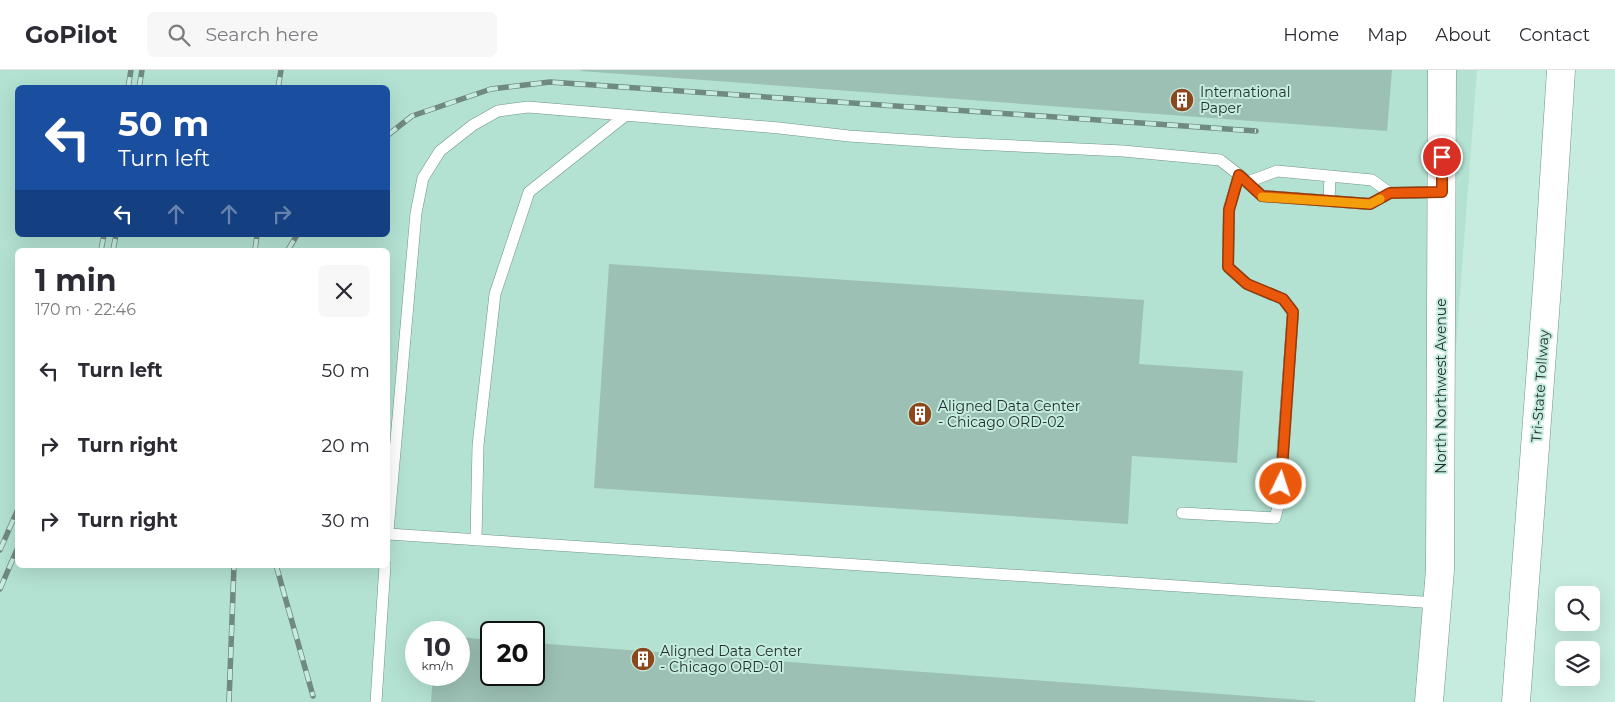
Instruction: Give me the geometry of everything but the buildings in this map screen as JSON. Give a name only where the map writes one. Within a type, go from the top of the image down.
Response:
[{"type":"main road","name":"North Northwest Avenue","points":[[1428,702],[1440,570],[1442,70]]},
{"type":"main road","name":"Tri-State Tollway","points":[[1516,702],[1561,70]]},
{"type":"lane","points":[[390,507],[416,212],[423,178],[440,151],[473,125],[498,111],[528,107],[859,136],[1220,160],[1262,196],[1370,204],[1390,193],[1442,192]]},
{"type":"lane","points":[[476,540],[478,445],[495,294],[529,192],[626,115]]},
{"type":"lane","points":[[1243,178],[1277,171],[1372,180],[1390,193]]},
{"type":"lane","points":[[1329,201],[1330,176]]},
{"type":"lane","points":[[1182,513],[1275,518],[1280,503],[1293,312],[1283,299],[1247,284],[1228,267],[1229,210],[1243,178]]},
{"type":"lane","points":[[390,534],[1437,603]]},
{"type":"lane","points":[[376,702],[385,568]]},
{"type":"shaded area","points":[[0,70],[1477,70],[1429,702],[0,702]]},
{"type":"railway","points":[[128,85],[131,70]]},
{"type":"railway","points":[[140,85],[142,70]]},
{"type":"railway","points":[[278,85],[281,70]]},
{"type":"railway","points":[[390,133],[412,116],[491,89],[550,82],[1256,131]]},
{"type":"railway","points":[[101,248],[104,237]]},
{"type":"railway","points":[[113,248],[116,237]]},
{"type":"railway","points":[[255,248],[257,237]]},
{"type":"railway","points":[[289,248],[296,237]]},
{"type":"railway","points":[[0,550],[15,516]]},
{"type":"railway","points":[[0,589],[15,554]]},
{"type":"railway","points":[[229,702],[234,568]]},
{"type":"railway","points":[[277,568],[313,696]]},
{"type":"slow traffic","points":[[1262,197],[1370,204],[1380,199]]},
{"type":"place","name":"International Paper","points":[[1182,100]]},
{"type":"place","name":"Aligned Data Center - Chicago ORD-02","points":[[920,414]]},
{"type":"place","name":"Aligned Data Center - Chicago ORD-01","points":[[643,659]]},
{"type":"route","points":[[1281,484],[1293,312],[1283,299],[1247,284],[1228,267],[1229,210],[1239,175],[1262,196],[1370,204],[1390,193],[1442,192],[1442,157]]}]
